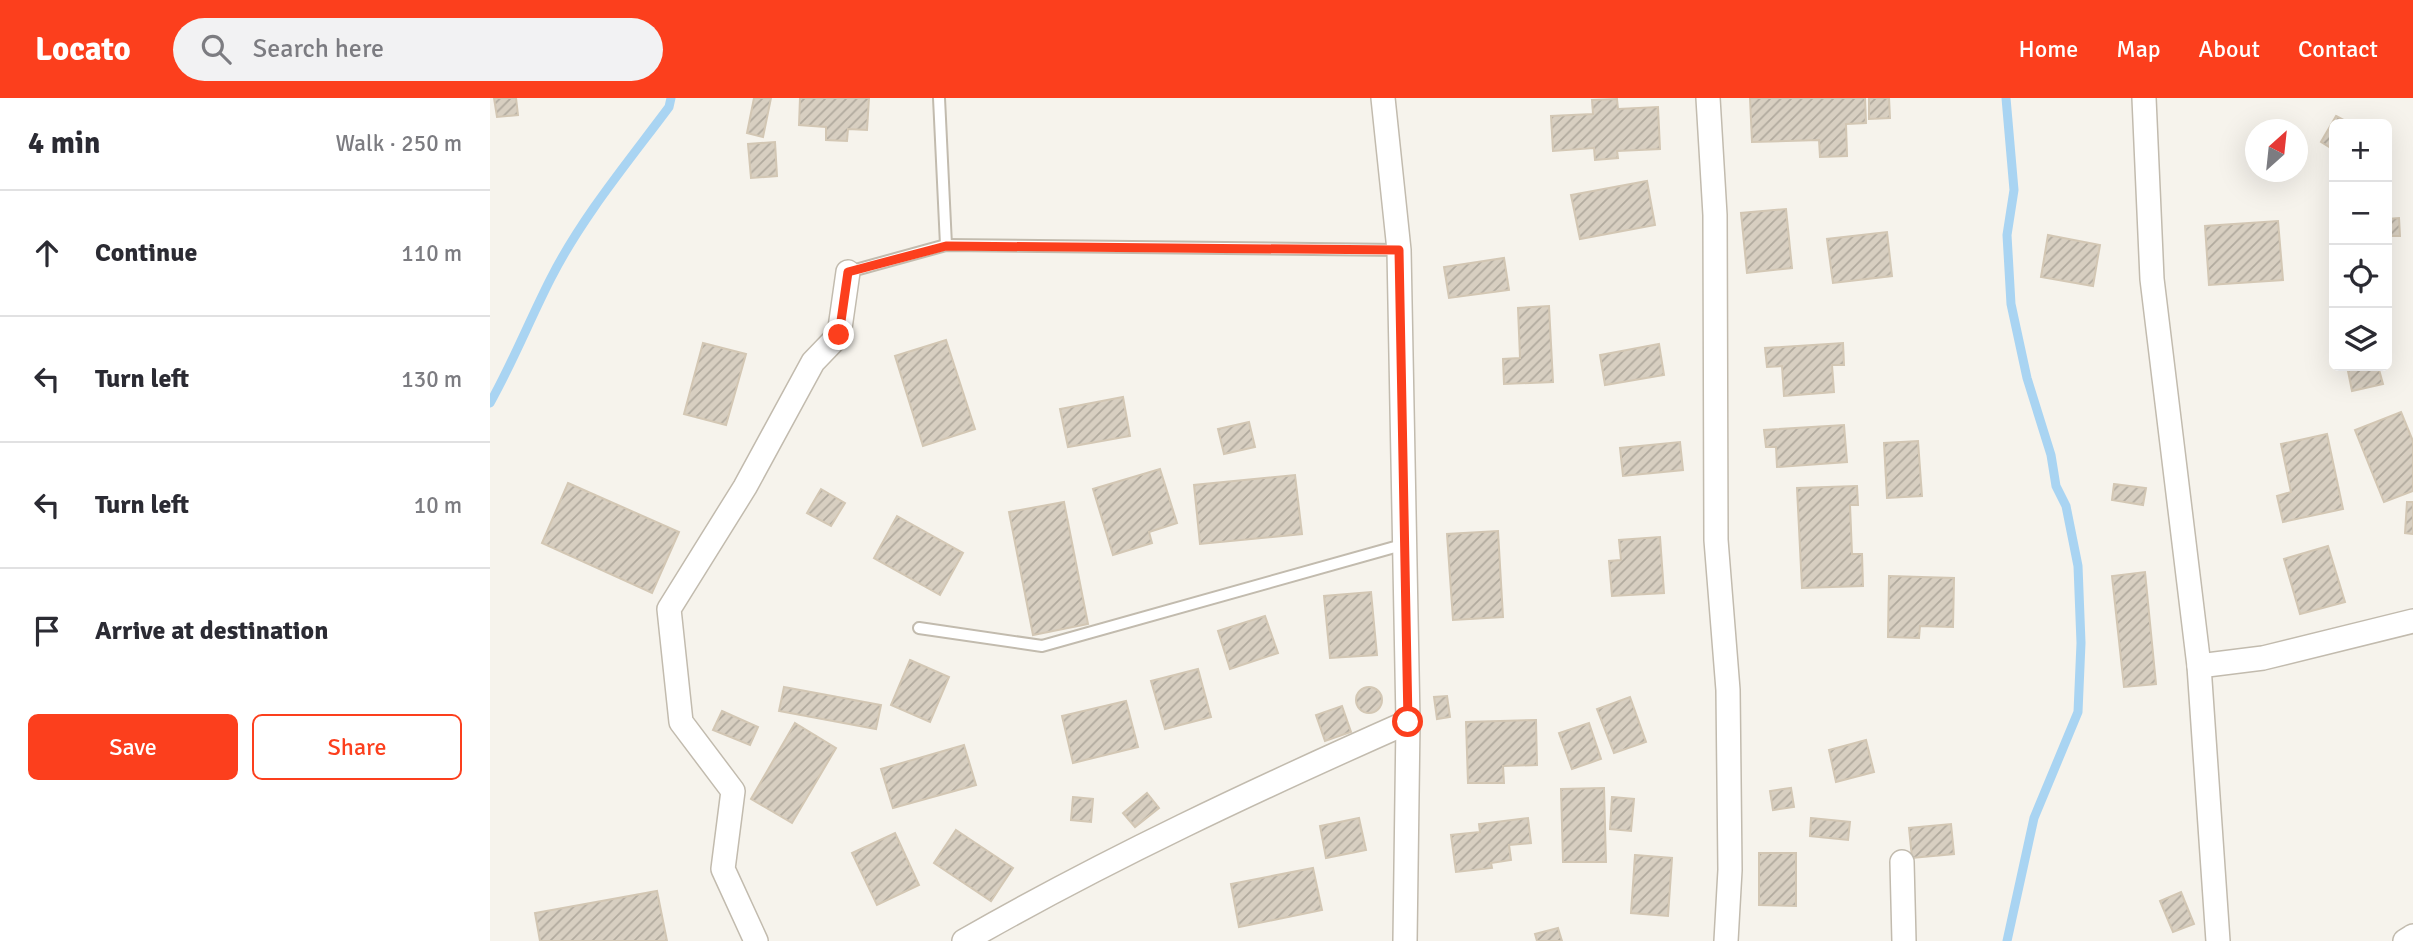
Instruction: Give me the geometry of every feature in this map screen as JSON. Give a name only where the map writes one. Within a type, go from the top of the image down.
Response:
[{"type":"street","points":[[1383,98],[1399,250],[1402,545],[1408,722],[1405,941]]},
{"type":"street","points":[[1708,98],[1715,215],[1716,540],[1728,690],[1730,870],[1726,941]]},
{"type":"street","points":[[2144,98],[2151,279],[2199,666],[2218,941]]},
{"type":"street","points":[[756,941],[723,869],[733,791],[681,722],[669,609],[745,487],[813,362],[839,335],[848,272]]},
{"type":"street","points":[[2199,666],[2263,658],[2413,621]]},
{"type":"street","points":[[964,941],[1040,897],[1292,773],[1408,722]]},
{"type":"street","points":[[1902,862],[1904,941]]},
{"type":"street","points":[[2405,941],[2413,936]]},
{"type":"lane","points":[[939,98],[946,246]]},
{"type":"lane","points":[[848,272],[946,246],[1399,250]]},
{"type":"lane","points":[[919,628],[1042,646],[1402,545]]},
{"type":"building","points":[[494,98],[516,98],[518,115],[497,117]]},
{"type":"building","points":[[754,98],[771,98],[763,137],[747,133]]},
{"type":"building","points":[[800,98],[869,98],[867,130],[848,129],[847,141],[826,140],[826,127],[799,125]]},
{"type":"building","points":[[1750,98],[1865,98],[1866,123],[1846,124],[1847,156],[1820,157],[1819,140],[1752,142]]},
{"type":"building","points":[[1869,98],[1889,98],[1890,118],[1869,119]]},
{"type":"building","points":[[1617,99],[1618,109],[1658,107],[1660,149],[1617,151],[1618,158],[1595,160],[1594,148],[1553,151],[1551,116],[1593,114],[1592,100]]},
{"type":"building","points":[[2329,128],[2329,147],[2321,142]]},
{"type":"building","points":[[775,142],[777,176],[751,178],[748,144]]},
{"type":"building","points":[[1647,181],[1655,225],[1580,239],[1571,195]]},
{"type":"building","points":[[1786,209],[1792,268],[1747,273],[1741,213]]},
{"type":"building","points":[[2399,218],[2400,236],[2392,236],[2392,219]]},
{"type":"building","points":[[2278,221],[2283,280],[2209,285],[2205,226]]},
{"type":"building","points":[[1887,232],[1892,276],[1833,283],[1827,239]]},
{"type":"building","points":[[2048,235],[2100,245],[2093,286],[2041,277]]},
{"type":"building","points":[[1504,258],[1509,290],[1449,298],[1444,267]]},
{"type":"building","points":[[1549,306],[1553,382],[1504,384],[1503,359],[1520,358],[1518,308]]},
{"type":"building","points":[[946,340],[975,429],[923,446],[895,356]]},
{"type":"building","points":[[703,343],[746,354],[726,425],[684,414]]},
{"type":"building","points":[[1843,343],[1844,365],[1832,365],[1834,392],[1784,396],[1782,366],[1767,367],[1765,348]]},
{"type":"building","points":[[1659,344],[1664,375],[1605,385],[1600,355]]},
{"type":"building","points":[[2348,371],[2379,371],[2383,384],[2352,391]]},
{"type":"building","points":[[1123,397],[1130,436],[1068,447],[1060,409]]},
{"type":"building","points":[[2401,412],[2413,441],[2413,491],[2384,502],[2355,430]]},
{"type":"building","points":[[1249,422],[1255,447],[1224,454],[1218,429]]},
{"type":"building","points":[[1844,425],[1847,462],[1777,467],[1776,447],[1766,447],[1764,430]]},
{"type":"building","points":[[2327,434],[2343,509],[2283,522],[2277,496],[2291,492],[2281,444]]},
{"type":"building","points":[[1918,441],[1922,496],[1887,498],[1884,443]]},
{"type":"building","points":[[1680,442],[1683,470],[1623,476],[1620,448]]},
{"type":"building","points":[[1160,469],[1177,523],[1149,532],[1152,543],[1113,555],[1093,489]]},
{"type":"building","points":[[1295,475],[1302,534],[1200,544],[1194,485]]},
{"type":"building","points":[[568,483],[679,532],[652,593],[542,543]]},
{"type":"building","points":[[2114,484],[2146,488],[2143,505],[2112,500]]},
{"type":"building","points":[[1857,486],[1858,505],[1850,505],[1852,554],[1862,554],[1863,586],[1802,588],[1797,488]]},
{"type":"building","points":[[821,489],[845,503],[831,526],[807,513]]},
{"type":"building","points":[[1064,502],[1088,624],[1033,635],[1009,512]]},
{"type":"building","points":[[2407,502],[2413,502],[2413,534],[2405,533]]},
{"type":"building","points":[[897,516],[963,553],[940,595],[874,558]]},
{"type":"building","points":[[1498,531],[1503,617],[1453,620],[1447,534]]},
{"type":"building","points":[[1660,537],[1664,593],[1612,596],[1609,561],[1621,560],[1619,540]]},
{"type":"building","points":[[2328,546],[2345,602],[2300,614],[2284,559]]},
{"type":"building","points":[[2145,572],[2156,684],[2124,687],[2112,576]]},
{"type":"building","points":[[1889,576],[1954,578],[1953,627],[1920,626],[1919,638],[1888,637]]},
{"type":"building","points":[[1371,592],[1377,655],[1330,658],[1324,596]]},
{"type":"building","points":[[1265,616],[1278,653],[1230,669],[1218,631]]},
{"type":"building","points":[[910,660],[949,677],[930,722],[891,705]]},
{"type":"building","points":[[1198,669],[1211,717],[1165,729],[1151,681]]},
{"type":"building","points":[[784,687],[881,705],[876,729],[779,711]]},
{"type":"building","points":[[1369,687],[1378,691],[1382,700],[1378,709],[1369,713],[1360,709],[1356,700],[1360,691]]},
{"type":"building","points":[[1447,696],[1450,717],[1437,719],[1434,697]]},
{"type":"building","points":[[1630,697],[1646,742],[1614,753],[1597,709]]},
{"type":"building","points":[[1126,701],[1138,747],[1073,763],[1062,716]]},
{"type":"building","points":[[1342,706],[1351,732],[1325,741],[1316,715]]},
{"type":"building","points":[[722,711],[758,727],[750,745],[713,730]]},
{"type":"building","points":[[1536,720],[1537,765],[1503,766],[1504,783],[1468,783],[1466,722]]},
{"type":"building","points":[[795,723],[836,748],[792,823],[751,799]]},
{"type":"building","points":[[1589,723],[1601,759],[1572,769],[1559,733]]},
{"type":"building","points":[[1866,740],[1874,772],[1836,782],[1829,750]]},
{"type":"building","points":[[964,745],[976,785],[893,808],[881,769]]},
{"type":"building","points":[[1604,788],[1606,862],[1563,862],[1561,789]]},
{"type":"building","points":[[1791,788],[1794,807],[1773,810],[1770,791]]},
{"type":"building","points":[[1147,793],[1159,808],[1135,827],[1123,813]]},
{"type":"building","points":[[1073,797],[1093,799],[1091,822],[1071,820]]},
{"type":"building","points":[[1612,797],[1634,799],[1631,831],[1610,829]]},
{"type":"building","points":[[1359,818],[1366,850],[1326,858],[1320,826]]},
{"type":"building","points":[[1528,818],[1531,843],[1509,845],[1511,860],[1491,863],[1492,868],[1456,872],[1451,835],[1480,832],[1479,824]]},
{"type":"building","points":[[1811,818],[1850,822],[1848,840],[1810,836]]},
{"type":"building","points":[[1951,824],[1954,854],[1912,858],[1909,828]]},
{"type":"building","points":[[956,830],[1013,868],[991,901],[934,863]]},
{"type":"building","points":[[895,833],[919,885],[877,905],[852,853]]},
{"type":"building","points":[[1759,853],[1796,853],[1796,906],[1759,905]]},
{"type":"building","points":[[1635,855],[1672,858],[1668,916],[1631,913]]},
{"type":"building","points":[[1313,868],[1322,910],[1239,927],[1231,884]]},
{"type":"building","points":[[657,891],[667,941],[540,941],[535,913]]},
{"type":"building","points":[[2181,892],[2194,924],[2173,932],[2160,901]]},
{"type":"building","points":[[1558,928],[1562,941],[1537,941],[1535,934]]},
{"type":"waterway","points":[[490,403],[563,255],[606,190],[669,107],[671,98]]},
{"type":"waterway","points":[[2006,98],[2014,190],[2007,235],[2011,304],[2027,378],[2051,455],[2056,486],[2066,506],[2078,566],[2081,643],[2078,712],[2034,818],[2007,941]]},
{"type":"route","points":[[839,335],[848,272],[946,246],[1399,250],[1402,545],[1408,722]]}]
